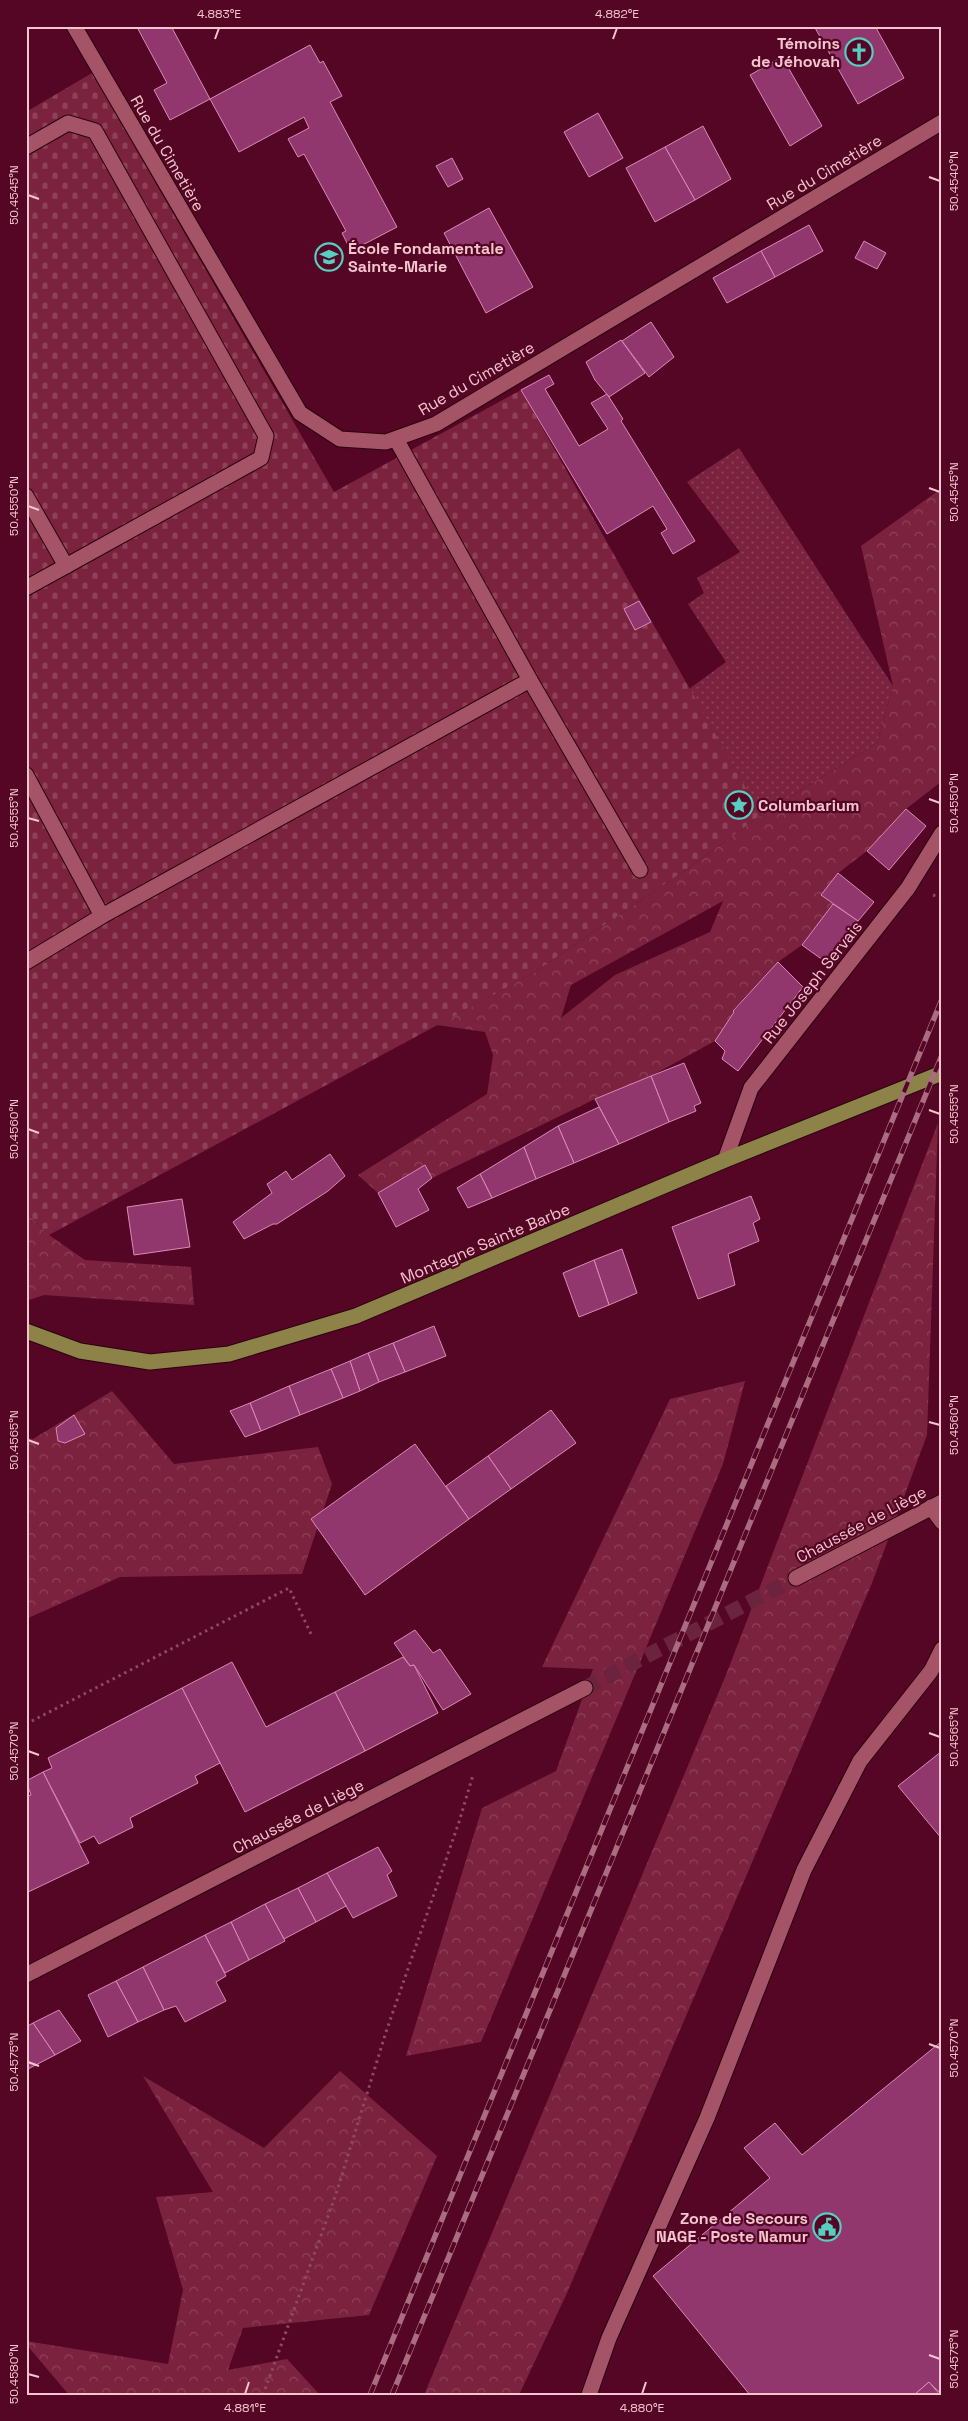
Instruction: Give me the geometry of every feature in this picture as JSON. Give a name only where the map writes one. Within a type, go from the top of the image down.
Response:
[{"type":"main road","name":"Montagne Sainte Barbe","points":[[26,1331],[80,1351],[150,1362],[229,1354],[356,1316],[725,1160],[942,1073]]},
{"type":"street","name":"Rue du Cimetière","points":[[74,26],[300,413],[340,439],[386,442],[436,424],[942,122]]},
{"type":"street","points":[[26,147],[68,123],[95,131],[266,436],[261,458],[26,588]]},
{"type":"street","points":[[396,439],[530,680],[640,870]]},
{"type":"street","points":[[26,496],[66,566]]},
{"type":"street","points":[[26,962],[102,916],[530,680]]},
{"type":"street","points":[[26,776],[102,916]]},
{"type":"street","name":"Rue Joseph Servais","points":[[725,1160],[751,1088],[908,888],[942,833]]},
{"type":"street","points":[[936,1504],[942,1522]]},
{"type":"street","name":"Chaussée de Liège","points":[[796,1578],[936,1504]]},
{"type":"street","points":[[589,2395],[609,2338],[707,2118],[804,1870],[860,1762],[931,1671],[942,1649]]},
{"type":"street","name":"Chaussée de Liège","points":[[26,1975],[585,1688]]},
{"type":"path","points":[[26,1724],[289,1588],[312,1636]]},
{"type":"path","points":[[263,2395],[336,2194],[386,2032],[459,1822],[483,1740]]},
{"type":"green space","points":[[92,73],[334,492],[521,390],[761,815],[690,867],[530,975],[49,1235],[26,1212],[26,112]]},
{"type":"green space","points":[[739,448],[893,686],[877,743],[761,815],[689,689],[726,662],[688,604],[704,593],[697,578],[740,552],[687,482]]},
{"type":"green space","points":[[942,488],[942,781],[906,809],[867,851],[838,873],[822,895],[833,904],[802,945],[778,962],[733,1010],[734,1012],[715,1041],[651,1076],[595,1099],[432,1178],[425,1165],[378,1193],[358,1175],[487,1094],[493,1055],[485,1032],[437,1025],[530,975],[690,867],[761,815],[877,743],[893,686],[861,546]],"holes":[[[723,901],[710,932],[615,975],[561,1018],[571,985]]]},
{"type":"green space","points":[[938,1123],[927,1435],[872,1583],[567,2293],[519,2395],[424,2395],[726,1675]]},
{"type":"green space","points":[[26,1212],[49,1235],[85,1260],[191,1267],[194,1305],[44,1295],[26,1301]]},
{"type":"green space","points":[[745,1381],[723,1464],[481,2042],[406,2056],[482,1808],[556,1771],[593,1669],[542,1667],[670,1399]]},
{"type":"green space","points":[[112,1391],[174,1464],[318,1447],[332,1484],[302,1574],[120,1577],[26,1619],[26,1438],[33,1439]]},
{"type":"green space","points":[[340,2071],[437,2156],[369,2315],[243,2328],[228,2370],[287,2359],[320,2395],[69,2395],[26,2344],[26,2341],[168,2364],[183,2290],[156,2197],[213,2192],[143,2076],[264,2148]]},
{"type":"building","points":[[143,26],[171,26],[210,99],[170,120],[154,90],[167,83],[138,29]]},
{"type":"building","name":"Témoins de Jéhovah","points":[[814,26],[875,26],[904,78],[858,104]]},
{"type":"building","points":[[310,45],[320,63],[323,61],[342,96],[330,102],[397,227],[351,251],[342,233],[346,231],[304,154],[298,157],[288,139],[309,128],[304,117],[239,152],[210,99]]},
{"type":"building","points":[[782,57],[822,126],[790,146],[750,75]]},
{"type":"building","points":[[598,113],[623,158],[589,177],[564,132]]},
{"type":"building","points":[[703,126],[731,179],[695,200],[665,147]]},
{"type":"building","points":[[665,147],[695,200],[655,222],[626,168]]},
{"type":"building","points":[[452,158],[463,179],[448,187],[436,166]]},
{"type":"building","points":[[489,208],[533,287],[486,313],[444,233]]},
{"type":"building","points":[[809,225],[823,251],[775,277],[761,251]]},
{"type":"building","points":[[864,241],[886,253],[877,269],[855,258]]},
{"type":"building","points":[[761,251],[775,277],[727,303],[713,278]]},
{"type":"building","points":[[651,322],[674,357],[649,377],[622,341]]},
{"type":"building","points":[[621,340],[645,373],[609,397],[595,380],[586,362]]},
{"type":"building","points":[[549,375],[554,384],[545,389],[579,446],[608,429],[591,403],[607,394],[623,419],[621,421],[695,541],[673,554],[661,533],[667,529],[653,506],[607,534],[521,390]]},
{"type":"building","points":[[639,601],[651,622],[635,630],[624,609]]},
{"type":"building","points":[[906,809],[926,826],[889,870],[867,851]]},
{"type":"building","points":[[838,873],[874,902],[858,921],[821,895]]},
{"type":"building","points":[[833,904],[858,921],[827,963],[802,945]]},
{"type":"building","points":[[778,962],[803,987],[738,1071],[722,1059],[725,1051],[715,1041],[733,1011]]},
{"type":"building","points":[[684,1063],[701,1103],[694,1106],[696,1111],[669,1122],[651,1076]]},
{"type":"building","points":[[651,1076],[669,1122],[619,1144],[595,1099]]},
{"type":"building","points":[[599,1107],[619,1144],[574,1163],[558,1126]]},
{"type":"building","points":[[558,1126],[574,1163],[536,1179],[524,1147]]},
{"type":"building","points":[[524,1147],[536,1179],[492,1198],[480,1174]]},
{"type":"building","points":[[330,1154],[345,1176],[328,1191],[277,1224],[273,1224],[244,1239],[233,1222],[272,1193],[267,1184],[286,1171],[292,1180]]},
{"type":"building","points":[[425,1165],[432,1178],[418,1189],[429,1210],[396,1227],[378,1193]]},
{"type":"building","points":[[480,1174],[492,1198],[468,1208],[457,1188]]},
{"type":"building","points":[[751,1196],[760,1219],[753,1223],[759,1241],[728,1254],[735,1285],[698,1299],[672,1227]]},
{"type":"building","points":[[182,1199],[190,1247],[134,1255],[127,1207]]},
{"type":"building","points":[[622,1249],[637,1293],[609,1305],[594,1260]]},
{"type":"building","points":[[594,1260],[609,1305],[579,1317],[563,1273]]},
{"type":"building","points":[[434,1326],[446,1356],[405,1372],[393,1343]]},
{"type":"building","points":[[393,1343],[405,1372],[379,1382],[368,1353]]},
{"type":"building","points":[[368,1353],[379,1382],[360,1391],[350,1361]]},
{"type":"building","points":[[350,1361],[360,1391],[343,1398],[331,1369]]},
{"type":"building","points":[[331,1369],[343,1398],[300,1415],[289,1386]]},
{"type":"building","points":[[289,1386],[300,1415],[261,1431],[250,1403]]},
{"type":"building","points":[[250,1403],[261,1431],[245,1437],[230,1411]]},
{"type":"building","points":[[551,1410],[576,1443],[511,1489],[488,1456]]},
{"type":"building","points":[[74,1415],[85,1434],[65,1443],[58,1441],[56,1428]]},
{"type":"building","points":[[415,1444],[469,1519],[365,1595],[311,1519]]},
{"type":"building","points":[[488,1456],[511,1489],[469,1519],[446,1486]]},
{"type":"building","points":[[415,1630],[433,1653],[440,1649],[471,1694],[443,1710],[414,1665],[410,1666],[394,1643]]},
{"type":"building","points":[[403,1657],[410,1666],[414,1665],[438,1713],[365,1751],[335,1692]]},
{"type":"building","points":[[232,1662],[266,1727],[335,1692],[365,1751],[245,1812],[182,1688]]},
{"type":"building","points":[[182,1688],[220,1763],[195,1776],[198,1783],[130,1818],[133,1827],[99,1844],[94,1836],[80,1843],[43,1772],[52,1768],[48,1758]]},
{"type":"building","points":[[942,1751],[942,1839],[898,1786]]},
{"type":"building","points":[[43,1772],[89,1863],[26,1893],[26,1797],[31,1795],[26,1781]]},
{"type":"building","points":[[378,1847],[392,1871],[387,1875],[397,1896],[353,1918],[327,1873]]},
{"type":"building","points":[[327,1873],[346,1906],[316,1922],[298,1888]]},
{"type":"building","points":[[298,1888],[316,1922],[284,1939],[265,1904]]},
{"type":"building","points":[[265,1904],[285,1941],[249,1960],[231,1922]]},
{"type":"building","points":[[231,1922],[249,1960],[225,1973],[205,1935]]},
{"type":"building","points":[[205,1935],[226,1976],[216,1982],[226,2001],[185,2022],[176,2006],[164,2010],[143,1967]]},
{"type":"building","points":[[143,1967],[164,2010],[138,2022],[116,1981]]},
{"type":"building","points":[[116,1981],[138,2022],[108,2037],[88,1995]]},
{"type":"building","points":[[59,2010],[81,2041],[55,2055],[33,2023]]},
{"type":"building","points":[[33,2023],[55,2055],[28,2069],[26,2027]]},
{"type":"building","name":"Zone de Secours NAGE - Poste Namur","points":[[942,2041],[942,2395],[929,2382],[914,2395],[750,2395],[653,2276],[770,2178],[744,2148],[775,2123],[802,2155]]},
{"type":"building","points":[[929,2382],[940,2395],[914,2395]]},
{"type":"tunnel","points":[[585,1688],[796,1578]]},
{"type":"railway","points":[[370,2395],[942,999]]},
{"type":"railway","points":[[392,2395],[942,1055]]},
{"type":"place","name":"Témoins de Jéhovah","points":[[859,52]]},
{"type":"place","name":"École Fondamentale Sainte-Marie","points":[[329,257]]},
{"type":"place","name":"Columbarium","points":[[739,805]]},
{"type":"place","name":"Zone de Secours NAGE - Poste Namur","points":[[827,2227]]}]
